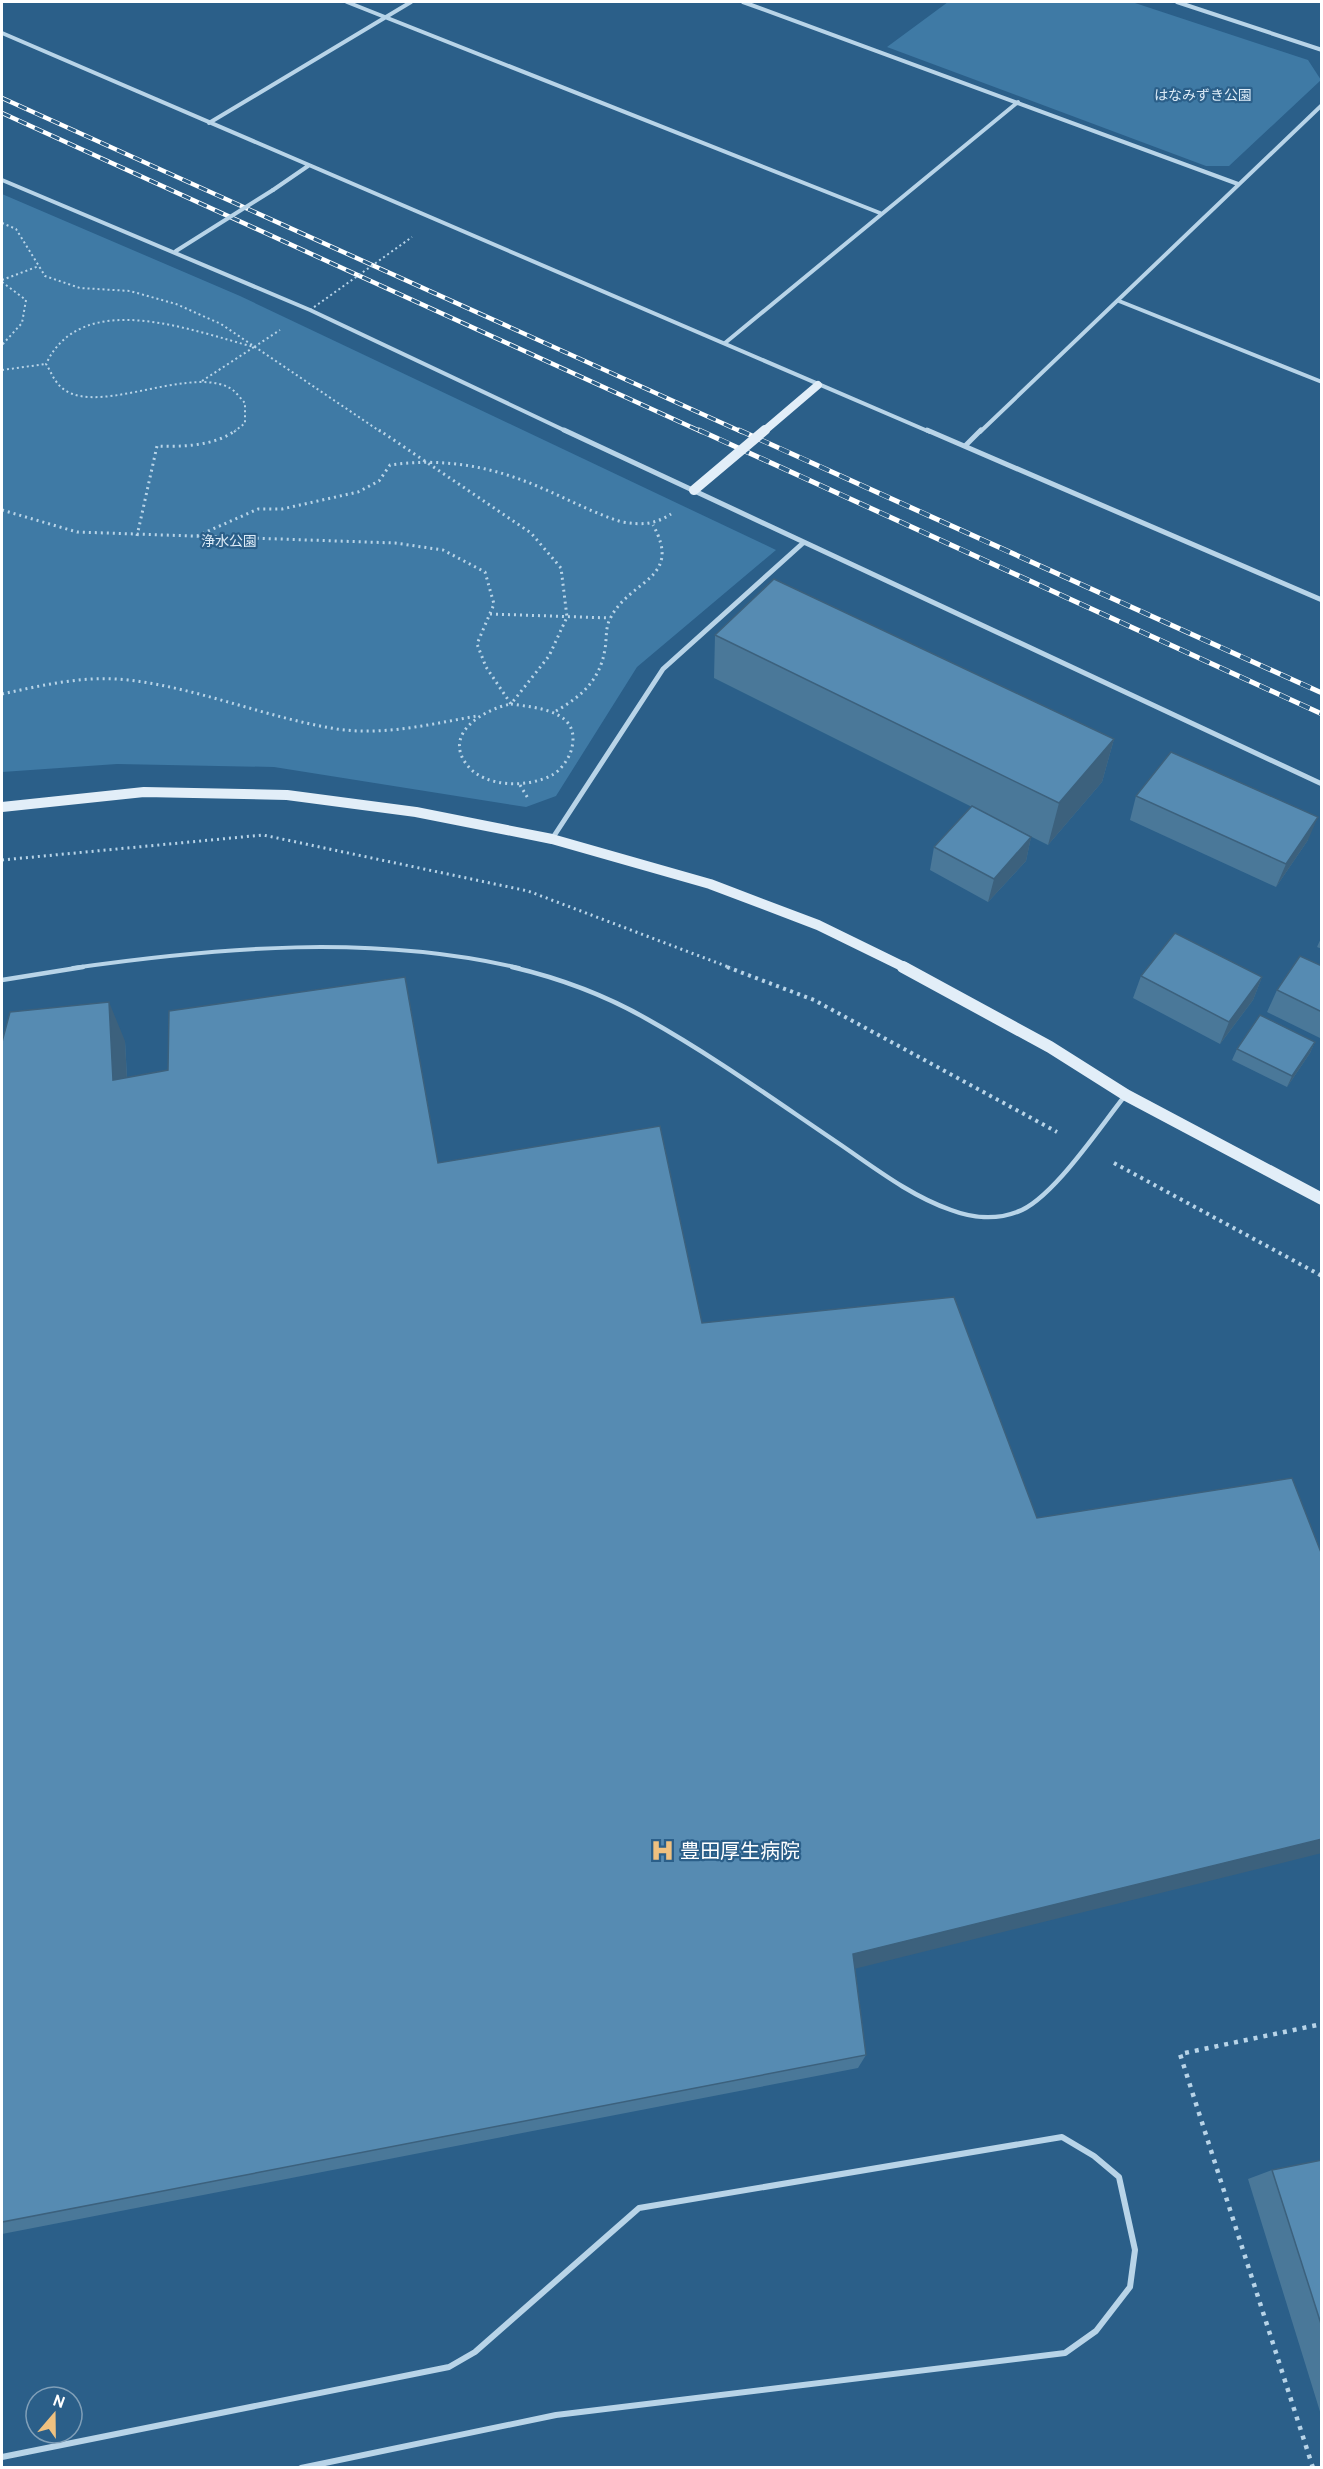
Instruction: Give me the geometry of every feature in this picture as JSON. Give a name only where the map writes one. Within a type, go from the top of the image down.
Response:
[{"type":"street","points":[[347,2],[880,213]]},
{"type":"street","points":[[209,123],[411,2]]},
{"type":"street","points":[[743,2],[1238,184]]},
{"type":"street","points":[[1177,2],[1322,50]]},
{"type":"street","points":[[2,33],[818,385],[966,445],[1322,600]]},
{"type":"street","points":[[725,343],[880,213],[1018,102]]},
{"type":"street","points":[[966,445],[1322,105]]},
{"type":"street","points":[[176,251],[308,166]]},
{"type":"street","points":[[2,180],[176,251],[310,310],[803,543],[1322,784]]},
{"type":"street","points":[[1119,301],[1322,382]]},
{"type":"street","points":[[694,490],[818,385]]},
{"type":"street","points":[[552,839],[663,669],[803,543]]},
{"type":"street","points":[[2,807],[144,792],[287,795],[416,812],[552,839],[710,884],[818,925],[923,977],[1050,1047],[1126,1095],[1322,1199]]},
{"type":"lane","points":[[2,980],[154,957],[290,949],[396,951],[517,967],[585,989],[662,1026],[904,1186],[950,1210],[986,1218],[1011,1215],[1028,1209],[1040,1201],[1126,1095]]},
{"type":"lane","points":[[2,2457],[448,2367],[475,2352],[639,2208],[1062,2137],[1094,2156],[1119,2177],[1135,2250],[1130,2287],[1096,2331],[1065,2353],[556,2415],[302,2468]]},
{"type":"path","points":[[2,224],[16,229],[45,276],[80,288],[130,291],[176,304],[221,324],[531,533],[561,568],[567,617],[549,656],[511,704]]},
{"type":"path","points":[[301,316],[412,237]]},
{"type":"path","points":[[2,281],[39,266]]},
{"type":"path","points":[[2,281],[27,300],[22,323],[2,345]]},
{"type":"path","points":[[137,536],[157,446],[178,447],[224,439],[245,423],[245,403],[229,387],[202,381],[165,385],[136,394],[100,398],[71,393],[51,380],[46,364],[56,345],[78,329],[105,320],[141,319],[255,347]]},
{"type":"path","points":[[202,381],[282,328]]},
{"type":"path","points":[[2,370],[46,364]]},
{"type":"path","points":[[197,537],[258,509],[282,509],[357,492],[379,481],[390,465],[421,459],[476,466],[530,483],[589,510],[629,523],[653,525],[667,517],[694,490]]},
{"type":"path","points":[[2,510],[77,532],[137,536],[394,543],[443,550],[484,572],[494,604],[477,644],[486,667],[511,704]]},
{"type":"path","points":[[555,712],[579,699],[595,681],[605,651],[610,618],[622,602],[659,568],[664,547],[653,525]]},
{"type":"path","points":[[490,614],[610,618]]},
{"type":"path","points":[[2,694],[63,681],[127,680],[181,690],[338,729],[400,730],[477,716],[492,708],[511,704],[530,704],[555,712],[572,726],[575,739],[574,752],[567,764],[554,775],[520,785],[484,778],[469,768],[462,755],[460,741],[466,728],[477,716]]},
{"type":"path","points":[[2,861],[264,835],[528,891],[814,1000],[1322,1276]]},
{"type":"path","points":[[1313,2468],[1180,2054],[1322,2024]]},
{"type":"green space","name":"はなみずき公園","points":[[948,2],[1132,2],[1308,60],[1321,80],[1229,166],[1206,166],[887,47]]},
{"type":"green space","name":"浄水公園","points":[[2,194],[240,296],[776,550],[637,667],[556,796],[526,807],[274,767],[117,764],[2,772]]},
{"type":"building","points":[[774,579],[1114,739],[1059,803],[715,635]]},
{"type":"building","points":[[1171,752],[1318,817],[1286,864],[1136,796]]},
{"type":"building","points":[[972,806],[1031,837],[994,879],[934,847]]},
{"type":"building","points":[[1175,933],[1262,977],[1229,1022],[1141,976]]},
{"type":"building","points":[[1300,956],[1322,966],[1322,1012],[1277,990]]},
{"type":"building","name":"豊田厚生病院","points":[[405,977],[438,1163],[660,1126],[702,1323],[954,1297],[1037,1518],[1292,1478],[1322,1555],[1322,1839],[853,1954],[866,2055],[2,2222],[2,1042],[10,1012],[109,1002],[113,1080],[168,1070],[169,1011]]},
{"type":"building","points":[[1260,1015],[1315,1042],[1292,1076],[1237,1049]]},
{"type":"building","points":[[1322,2160],[1322,2327],[1272,2170]]},
{"type":"railway","points":[[2,98],[742,432]]},
{"type":"railway","points":[[2,113],[702,432]]},
{"type":"railway","points":[[699,430],[1322,714]]},
{"type":"railway","points":[[739,430],[1322,693]]},
{"type":"place","name":"豊田厚生病院","points":[[662,1851]]}]
